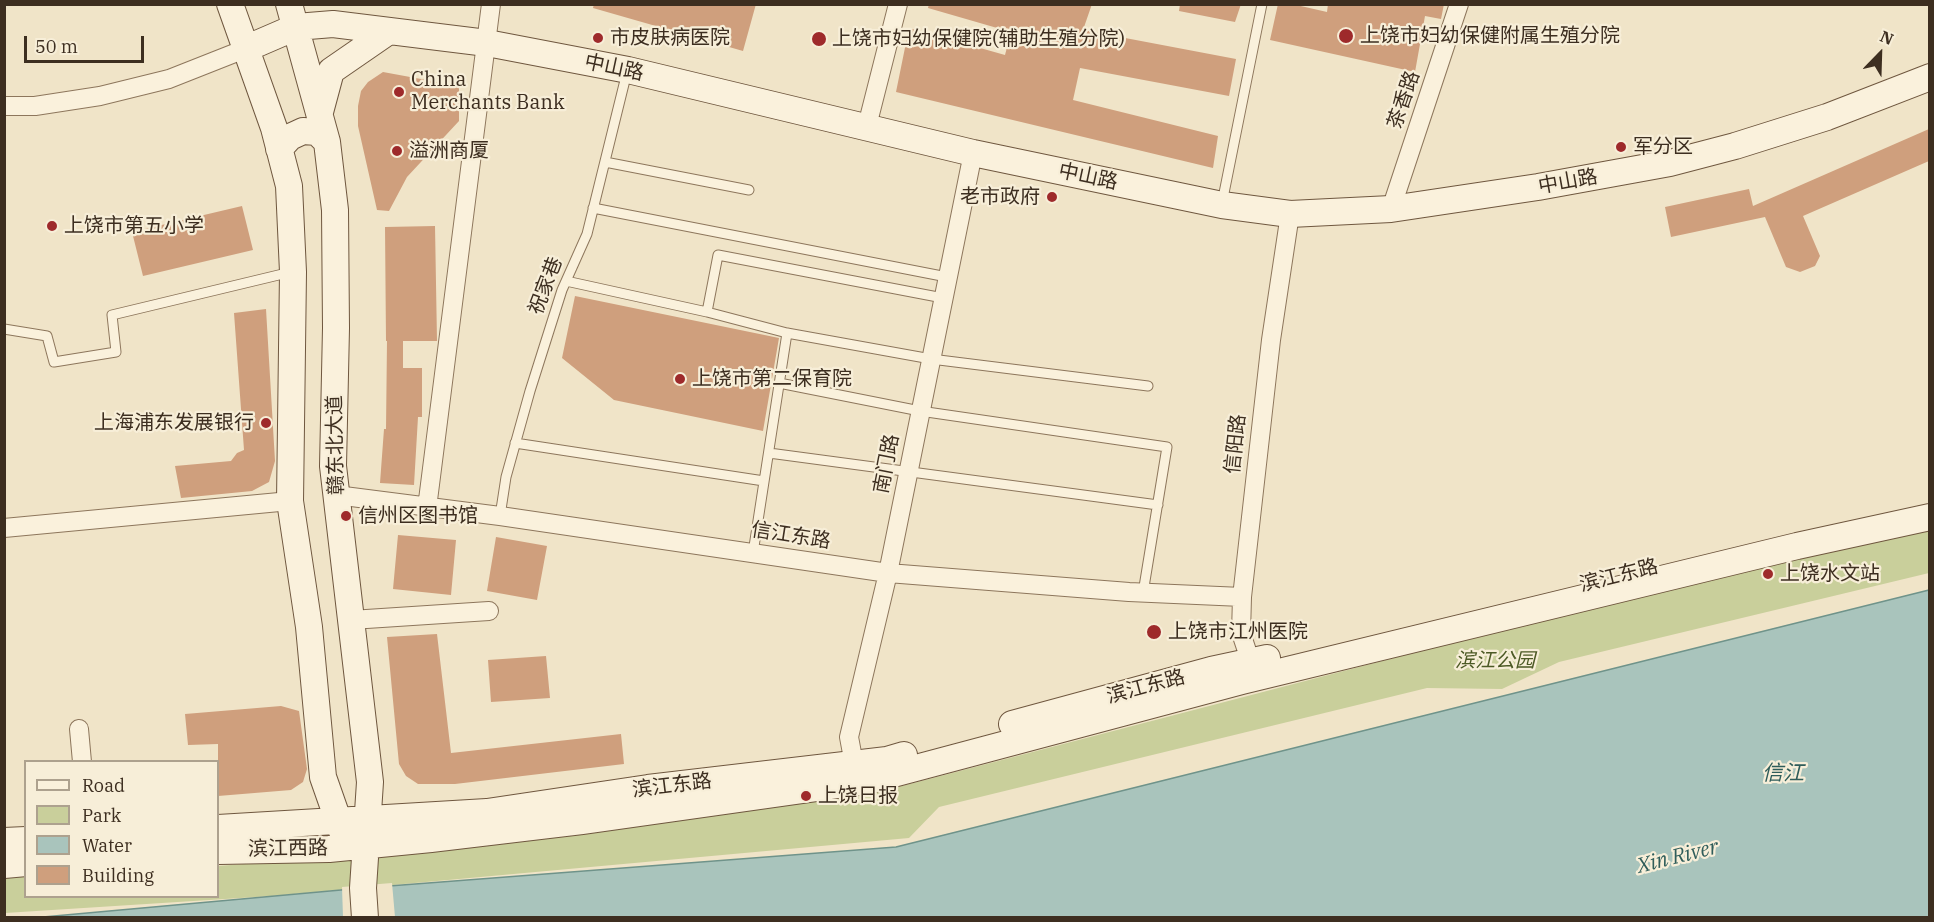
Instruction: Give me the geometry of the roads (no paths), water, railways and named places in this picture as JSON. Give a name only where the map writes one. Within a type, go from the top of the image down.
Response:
[{"type":"main road","points":[[230,4],[274,128],[289,186],[293,272],[290,501],[309,627],[323,777],[353,819]]},
{"type":"main road","name":"中山路","points":[[245,49],[292,16],[333,24],[487,43],[628,70],[973,153],[1222,205],[1290,214],[1390,209],[1538,187],[1670,163],[1735,146],[1827,117],[1929,77]]},
{"type":"main road","name":"赣东北大道","points":[[292,16],[327,142],[334,210],[336,328],[333,466],[370,782],[353,819],[365,918]]},
{"type":"main road","points":[[320,112],[331,71],[388,31]]},
{"type":"main road","points":[[279,149],[290,137],[303,131],[317,132],[327,142]]},
{"type":"main road","name":"滨江东路","points":[[1253,670],[1372,637],[1929,501]]},
{"type":"main road","name":"滨江东路","points":[[357,846],[582,822],[858,773],[886,760],[1211,670],[1253,670],[1929,517]]},
{"type":"main road","name":"滨江东路","points":[[353,819],[487,812],[648,788],[858,773]]},
{"type":"main road","name":"滨江西路","points":[[219,828],[353,819]]},
{"type":"main road","points":[[4,842],[24,840]]},
{"type":"main road","name":"滨江西路","points":[[219,851],[357,846]]},
{"type":"main road","points":[[4,865],[24,863]]},
{"type":"street","points":[[427,507],[491,4]]},
{"type":"street","points":[[867,126],[898,4]]},
{"type":"street","name":"茶香路","points":[[1390,209],[1459,4]]},
{"type":"street","points":[[4,106],[34,106],[100,96],[169,79],[245,49]]},
{"type":"street","name":"南门路","points":[[858,773],[849,737],[888,573],[973,153]]},
{"type":"street","name":"信阳路","points":[[1253,670],[1241,633],[1242,597],[1270,340],[1290,214]]},
{"type":"street","name":"信江东路","points":[[336,495],[500,516],[888,573],[1143,593],[1242,597]]},
{"type":"street","points":[[4,528],[290,501]]},
{"type":"street","points":[[351,620],[489,611]]},
{"type":"street","points":[[79,729],[82,760]]},
{"type":"lane","points":[[1222,205],[1262,4]]},
{"type":"lane","name":"祝家巷","points":[[500,516],[506,477],[515,443],[566,281],[587,234],[628,70]]},
{"type":"lane","points":[[605,162],[749,190]]},
{"type":"lane","points":[[593,208],[947,277]]},
{"type":"lane","points":[[707,312],[718,255],[943,298]]},
{"type":"lane","points":[[4,329],[47,336],[54,362],[116,352],[112,315],[293,272]]},
{"type":"lane","points":[[566,281],[707,312],[787,333],[930,359],[1148,386]]},
{"type":"lane","points":[[753,552],[769,453],[772,404],[780,383],[787,333]]},
{"type":"lane","points":[[780,383],[920,411],[1167,447],[1143,593]]},
{"type":"lane","points":[[515,443],[764,481]]},
{"type":"lane","points":[[769,453],[1158,505]]},
{"type":"water","name":"信江","points":[[1929,590],[1929,917],[32,918],[363,888],[896,847]]},
{"type":"place","name":"上饶市妇幼保健附属生殖分院","points":[[1346,36]]},
{"type":"place","name":"市皮肤病医院","points":[[598,38]]},
{"type":"place","name":"上饶市妇幼保健院(辅助生殖分院)","points":[[819,39]]},
{"type":"place","name":"China Merchants Bank","points":[[399,92]]},
{"type":"place","name":"军分区","points":[[1621,147]]},
{"type":"place","name":"溢洲商厦","points":[[397,151]]},
{"type":"place","name":"老市政府","points":[[1052,197]]},
{"type":"place","name":"上饶市第五小学","points":[[52,226]]},
{"type":"place","name":"上饶市第二保育院","points":[[680,379]]},
{"type":"place","name":"上海浦东发展银行","points":[[266,423]]},
{"type":"place","name":"信州区图书馆","points":[[346,516]]},
{"type":"place","name":"上饶水文站","points":[[1768,574]]},
{"type":"place","name":"上饶市江州医院","points":[[1154,632]]},
{"type":"place","name":"上饶日报","points":[[806,796]]},
{"type":"park label","name":"滨江公园","points":[[1495,661]]},
{"type":"water label","name":"Xin River","points":[[1678,857]]}]
